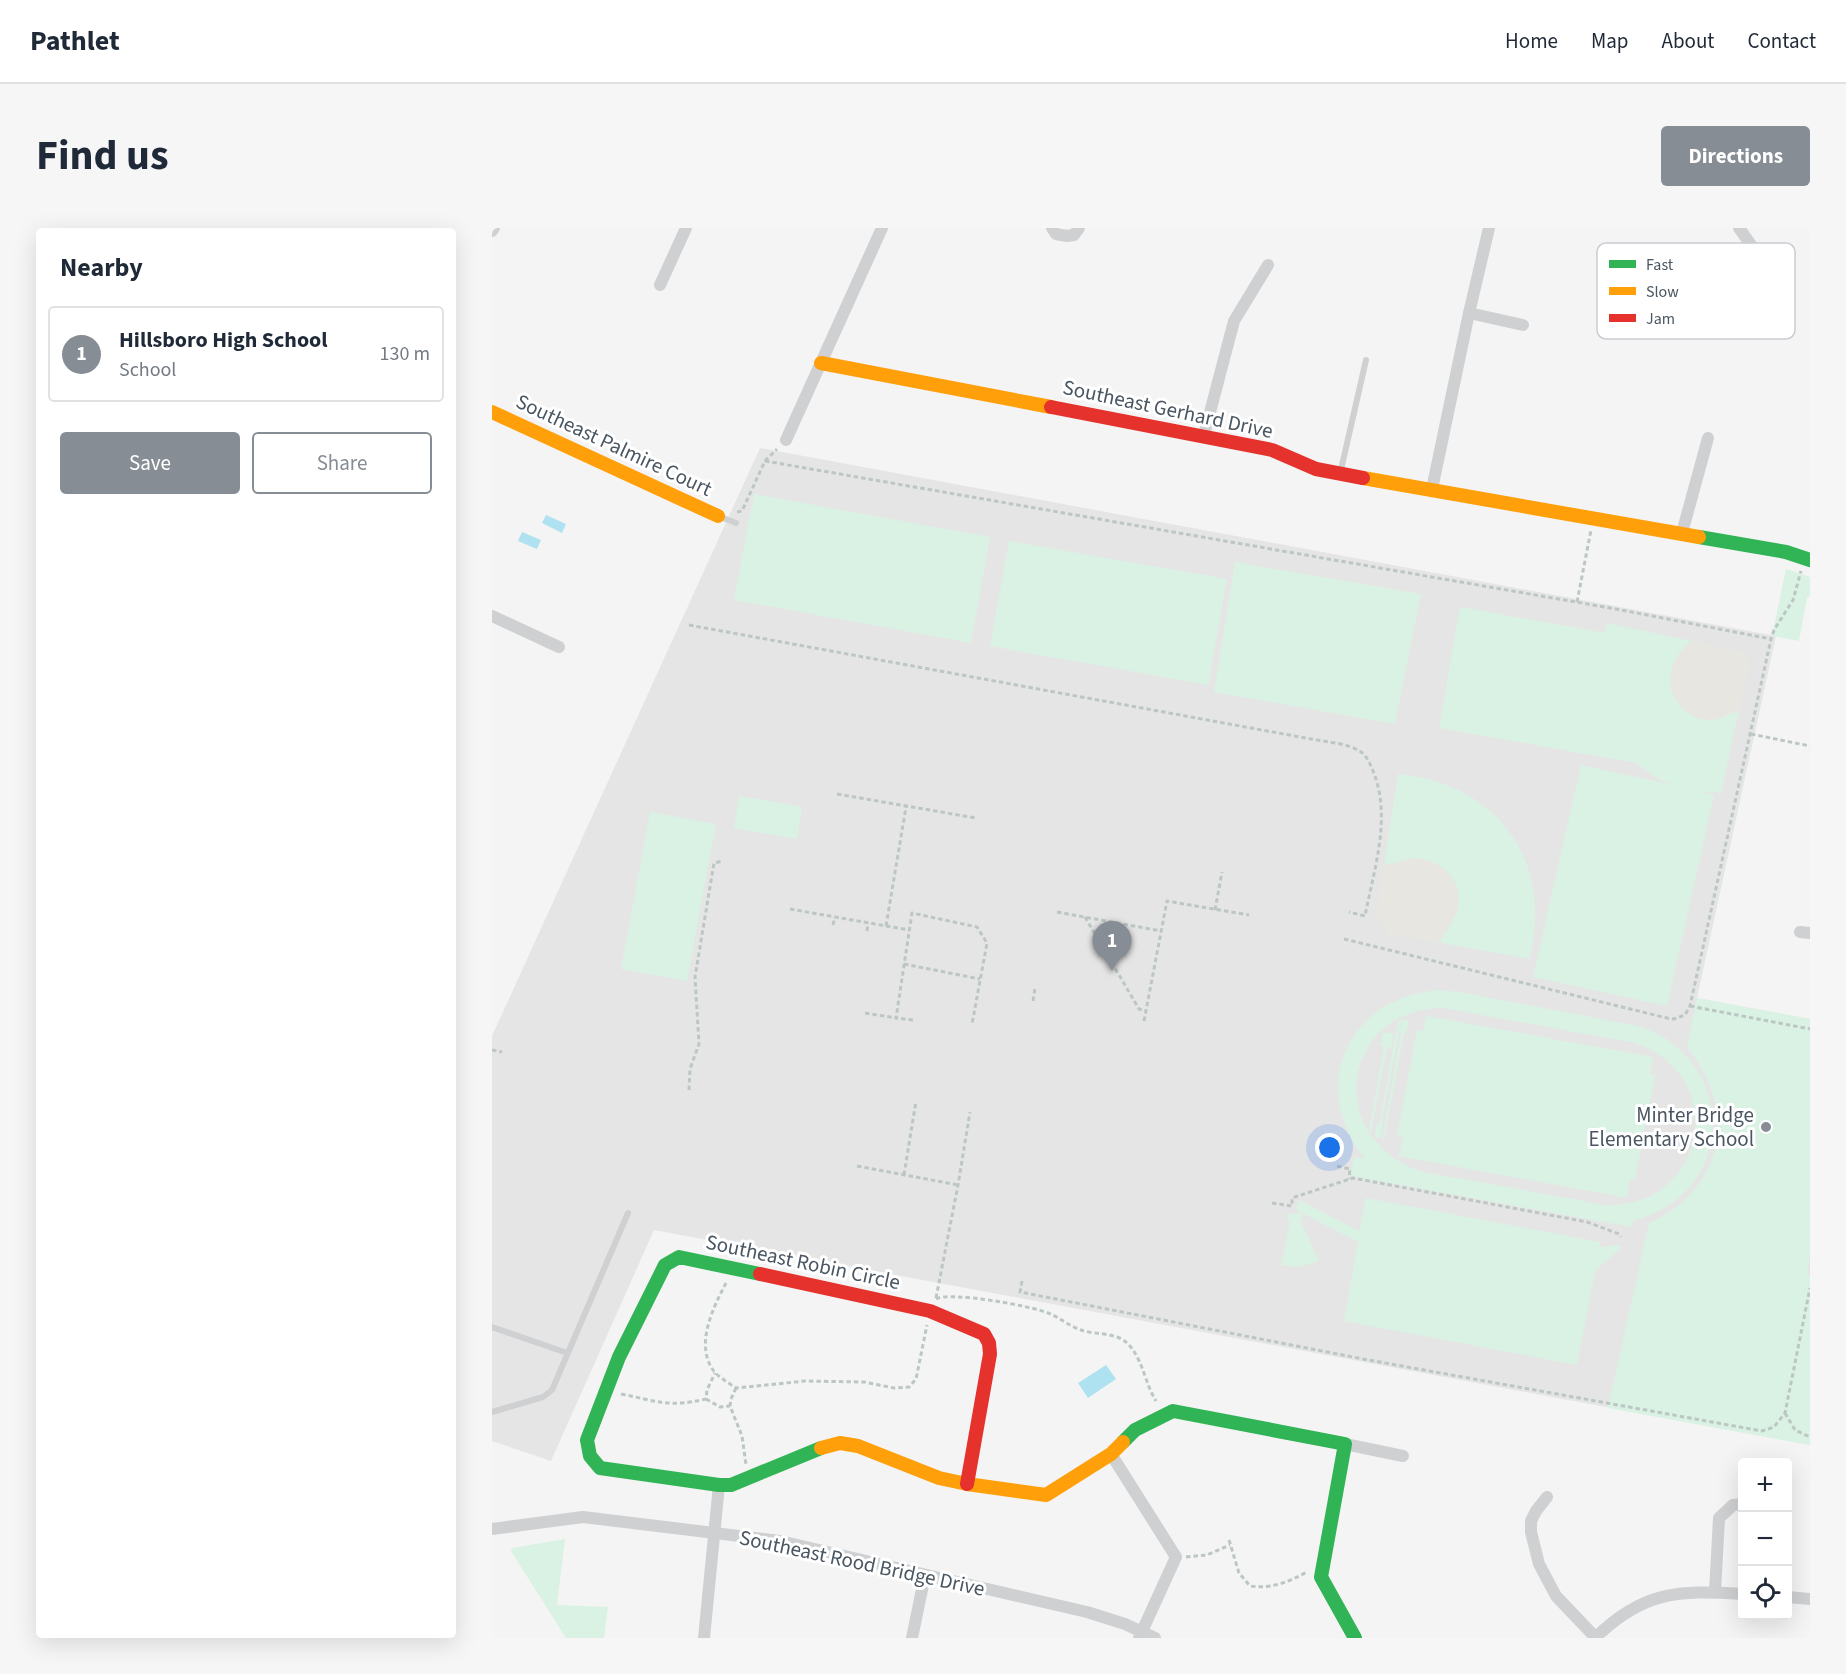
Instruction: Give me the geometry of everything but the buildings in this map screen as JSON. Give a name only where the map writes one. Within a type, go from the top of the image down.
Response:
[{"type":"street","points":[[660,285],[687,228]]},
{"type":"street","points":[[786,440],[882,228]]},
{"type":"street","points":[[1052,228],[1056,234],[1067,236],[1074,235],[1079,228]]},
{"type":"street","points":[[1432,489],[1489,228]]},
{"type":"street","points":[[1738,228],[1749,243]]},
{"type":"street","points":[[1204,435],[1234,321],[1268,265]]},
{"type":"street","points":[[1469,313],[1523,325]]},
{"type":"street","name":"Southeast Gerhard Drive","points":[[821,363],[1204,435],[1272,450],[1316,469],[1340,474],[1682,533],[1786,552],[1808,559]]},
{"type":"street","name":"Southeast Palmire Court","points":[[492,412],[718,516]]},
{"type":"street","points":[[1682,533],[1708,438]]},
{"type":"street","points":[[492,616],[559,647]]},
{"type":"street","name":"Southeast Robin Circle","points":[[719,1485],[600,1468],[590,1456],[587,1440],[619,1357],[665,1265],[679,1257],[930,1311],[984,1334],[989,1343],[990,1354],[967,1484]]},
{"type":"street","points":[[704,1638],[719,1485],[731,1485],[820,1448],[840,1443],[858,1446],[939,1478],[1047,1495],[1112,1454],[1135,1431],[1173,1411],[1403,1456]]},
{"type":"street","points":[[1345,1444],[1322,1577],[1355,1638]]},
{"type":"street","points":[[1112,1454],[1176,1557],[1141,1635]]},
{"type":"street","points":[[1547,1497],[1536,1511],[1532,1521],[1531,1532],[1539,1564],[1556,1596],[1595,1638],[1631,1609],[1661,1596],[1678,1593],[1738,1594]]},
{"type":"street","points":[[1715,1592],[1719,1518],[1725,1510],[1738,1504]]},
{"type":"street","name":"Southeast Rood Bridge Drive","points":[[492,1529],[583,1517],[780,1541],[1087,1612],[1141,1635],[1155,1638]]},
{"type":"street","points":[[912,1638],[925,1575]]},
{"type":"street","points":[[1792,1597],[1810,1599]]},
{"type":"lane","points":[[1340,474],[1366,360]]},
{"type":"lane","points":[[718,516],[736,523]]},
{"type":"lane","points":[[492,1412],[543,1397],[552,1390],[628,1213]]},
{"type":"lane","points":[[492,1327],[567,1353]]},
{"type":"path","points":[[718,516],[742,511],[765,461],[786,440]]},
{"type":"path","points":[[765,461],[1576,602],[1771,639]]},
{"type":"path","points":[[1576,602],[1593,517]]},
{"type":"path","points":[[1344,939],[1667,1018],[1674,1019],[1685,1015],[1690,1006],[1771,639],[1774,630],[1793,600],[1808,559]]},
{"type":"path","points":[[689,625],[1311,739],[1361,752],[1369,762],[1378,784],[1382,807],[1382,828],[1365,916],[1349,912]]},
{"type":"path","points":[[1751,734],[1810,746]]},
{"type":"path","points":[[837,794],[976,818]]},
{"type":"path","points":[[886,926],[906,806]]},
{"type":"path","points":[[689,1090],[690,1070],[699,1044],[695,977],[714,862],[723,861]]},
{"type":"path","points":[[1215,909],[1222,872]]},
{"type":"path","points":[[1144,1021],[1167,900],[1249,915]]},
{"type":"path","points":[[790,909],[909,930]]},
{"type":"path","points":[[1057,912],[1161,931]]},
{"type":"path","points":[[896,1018],[912,913],[977,927],[987,943],[972,1024]]},
{"type":"path","points":[[833,925],[835,917]]},
{"type":"path","points":[[1085,917],[1139,1009],[1146,1011]]},
{"type":"path","points":[[867,931],[868,923]]},
{"type":"path","points":[[904,964],[980,979]]},
{"type":"path","points":[[1033,1001],[1035,988]]},
{"type":"path","points":[[1690,1006],[1810,1029]]},
{"type":"path","points":[[865,1013],[913,1020]]},
{"type":"path","points":[[492,1050],[502,1053]]},
{"type":"path","points":[[904,1175],[916,1101]]},
{"type":"path","points":[[734,1269],[710,1317],[706,1335],[707,1354],[715,1373],[736,1388],[805,1381],[864,1382],[894,1388],[909,1387],[916,1379],[930,1311],[936,1298],[970,1112]]},
{"type":"path","points":[[857,1166],[958,1185]]},
{"type":"path","points":[[1337,1166],[1350,1169],[1349,1179]]},
{"type":"path","points":[[1272,1203],[1292,1206],[1292,1198],[1353,1178],[1587,1222],[1619,1234],[1621,1237]]},
{"type":"path","points":[[1022,1281],[1020,1292],[1364,1359],[1762,1431],[1774,1427],[1785,1413],[1810,1288]]},
{"type":"path","points":[[936,1298],[959,1296],[1032,1308],[1048,1312],[1081,1330],[1122,1339],[1132,1349],[1148,1387],[1164,1414]]},
{"type":"path","points":[[706,1399],[707,1390],[715,1373]]},
{"type":"path","points":[[736,1388],[730,1406],[744,1444],[747,1478]]},
{"type":"path","points":[[605,1394],[622,1394],[665,1404],[680,1405],[706,1399],[720,1407],[730,1406]]},
{"type":"path","points":[[1785,1413],[1795,1430],[1810,1437]]},
{"type":"path","points":[[1229,1540],[1239,1573],[1250,1586],[1274,1586],[1287,1583],[1314,1569],[1323,1568]]},
{"type":"path","points":[[1176,1557],[1207,1555],[1230,1545]]},
{"type":"shaded area","points":[[760,448],[1776,636],[1697,998],[1810,1019],[1810,1445],[654,1230],[551,1461],[492,1441],[492,1036]]},
{"type":"green space","points":[[754,494],[990,537],[971,643],[734,600]]},
{"type":"green space","points":[[1009,541],[1227,579],[1208,685],[990,646]]},
{"type":"green space","points":[[1235,562],[1421,594],[1395,724],[1214,692]]},
{"type":"green space","points":[[1786,569],[1810,577],[1810,596],[1807,598],[1799,641],[1772,636]]},
{"type":"green space","points":[[1460,607],[1605,633],[1607,623],[1743,652],[1749,663],[1721,793],[1702,792],[1714,795],[1667,1006],[1533,977],[1581,765],[1673,785],[1660,780],[1636,763],[1439,728]]},
{"type":"green space","points":[[1398,774],[1433,781],[1464,793],[1490,811],[1510,834],[1525,860],[1533,890],[1535,924],[1529,959],[1389,933],[1376,916]]},
{"type":"green space","points":[[739,796],[802,807],[797,839],[734,828]]},
{"type":"green space","points":[[650,812],[716,824],[687,981],[621,969]]},
{"type":"green space","points":[[1437,990],[1459,992],[1633,1025],[1659,1035],[1680,1050],[1696,1069],[1707,1091],[1713,1116],[1711,1141],[1703,1166],[1682,1195],[1663,1209],[1633,1221],[1632,1227],[1350,1176],[1354,1157],[1365,1159],[1348,1132],[1339,1104],[1339,1077],[1346,1051],[1359,1029],[1379,1010],[1405,997]],"holes":[[[1443,1008],[1635,1043],[1665,1059],[1685,1082],[1694,1109],[1694,1138],[1684,1164],[1666,1186],[1639,1200],[1605,1205],[1424,1172],[1392,1157],[1370,1134],[1359,1108],[1357,1080],[1365,1053],[1382,1030],[1408,1014]]]},
{"type":"green space","name":"Minter Bridge Elementary School","points":[[1697,998],[1810,1019],[1810,1255],[1807,1272],[1810,1277],[1810,1445],[1608,1408],[1649,1223],[1675,1208],[1694,1190],[1708,1169],[1716,1146],[1717,1121],[1713,1096],[1703,1071],[1687,1047]]},
{"type":"green space","points":[[1426,1016],[1653,1057],[1650,1074],[1655,1075],[1635,1180],[1630,1180],[1627,1198],[1399,1156],[1403,1137],[1397,1136],[1417,1030],[1423,1031]]},
{"type":"green space","points":[[1402,1019],[1409,1021],[1406,1033],[1404,1033],[1384,1140],[1382,1139]]},
{"type":"green space","points":[[1398,1021],[1401,1022],[1381,1125],[1383,1126],[1380,1137],[1375,1137],[1376,1125],[1379,1125]]},
{"type":"green space","points":[[1383,1032],[1394,1034],[1391,1049],[1387,1048],[1371,1132],[1369,1131],[1384,1047],[1380,1046]]},
{"type":"green space","points":[[1366,1198],[1600,1242],[1600,1247],[1620,1245],[1621,1248],[1595,1271],[1577,1365],[1344,1321],[1358,1242],[1302,1213],[1303,1219],[1300,1220],[1319,1261],[1299,1267],[1281,1265],[1290,1222],[1287,1214],[1301,1213],[1296,1209],[1299,1200],[1359,1231]]},
{"type":"green space","points":[[565,1539],[557,1605],[608,1607],[604,1638],[566,1638],[511,1551],[512,1548]]},
{"type":"sand","points":[[1691,641],[1743,652],[1749,663],[1739,711],[1707,720],[1690,714],[1678,702],[1673,694],[1670,677],[1675,660]]},
{"type":"sand","points":[[1413,858],[1423,859],[1440,866],[1448,872],[1457,888],[1458,908],[1440,942],[1389,933],[1376,916],[1384,863],[1391,864]]},
{"type":"water","points":[[546,515],[566,524],[562,533],[542,523]]},
{"type":"water","points":[[522,532],[541,540],[537,549],[518,541]]},
{"type":"water","points":[[1106,1365],[1116,1379],[1088,1398],[1078,1383]]},
{"type":"traffic: fast","points":[[1699,537],[1786,552],[1810,560]]},
{"type":"traffic: fast","points":[[760,1274],[679,1257],[665,1265],[619,1357],[587,1440],[590,1456],[600,1468],[731,1485],[821,1448]]},
{"type":"traffic: fast","points":[[1123,1442],[1135,1430],[1173,1411],[1345,1444],[1321,1577],[1355,1638]]},
{"type":"traffic: slow","points":[[821,363],[1051,407]]},
{"type":"traffic: slow","points":[[492,412],[718,516]]},
{"type":"traffic: slow","points":[[1363,478],[1699,537]]},
{"type":"traffic: slow","points":[[821,1448],[840,1443],[858,1446],[939,1478],[1046,1495],[1111,1454],[1123,1442]]},
{"type":"traffic: jam","points":[[1051,407],[1272,450],[1316,469],[1363,478]]},
{"type":"traffic: jam","points":[[760,1274],[930,1311],[984,1334],[989,1343],[990,1354],[967,1484]]},
{"type":"place","name":"Hillsboro High School","points":[[1112,971]]},
{"type":"place","name":"Minter Bridge Elementary School","points":[[1766,1127]]}]
